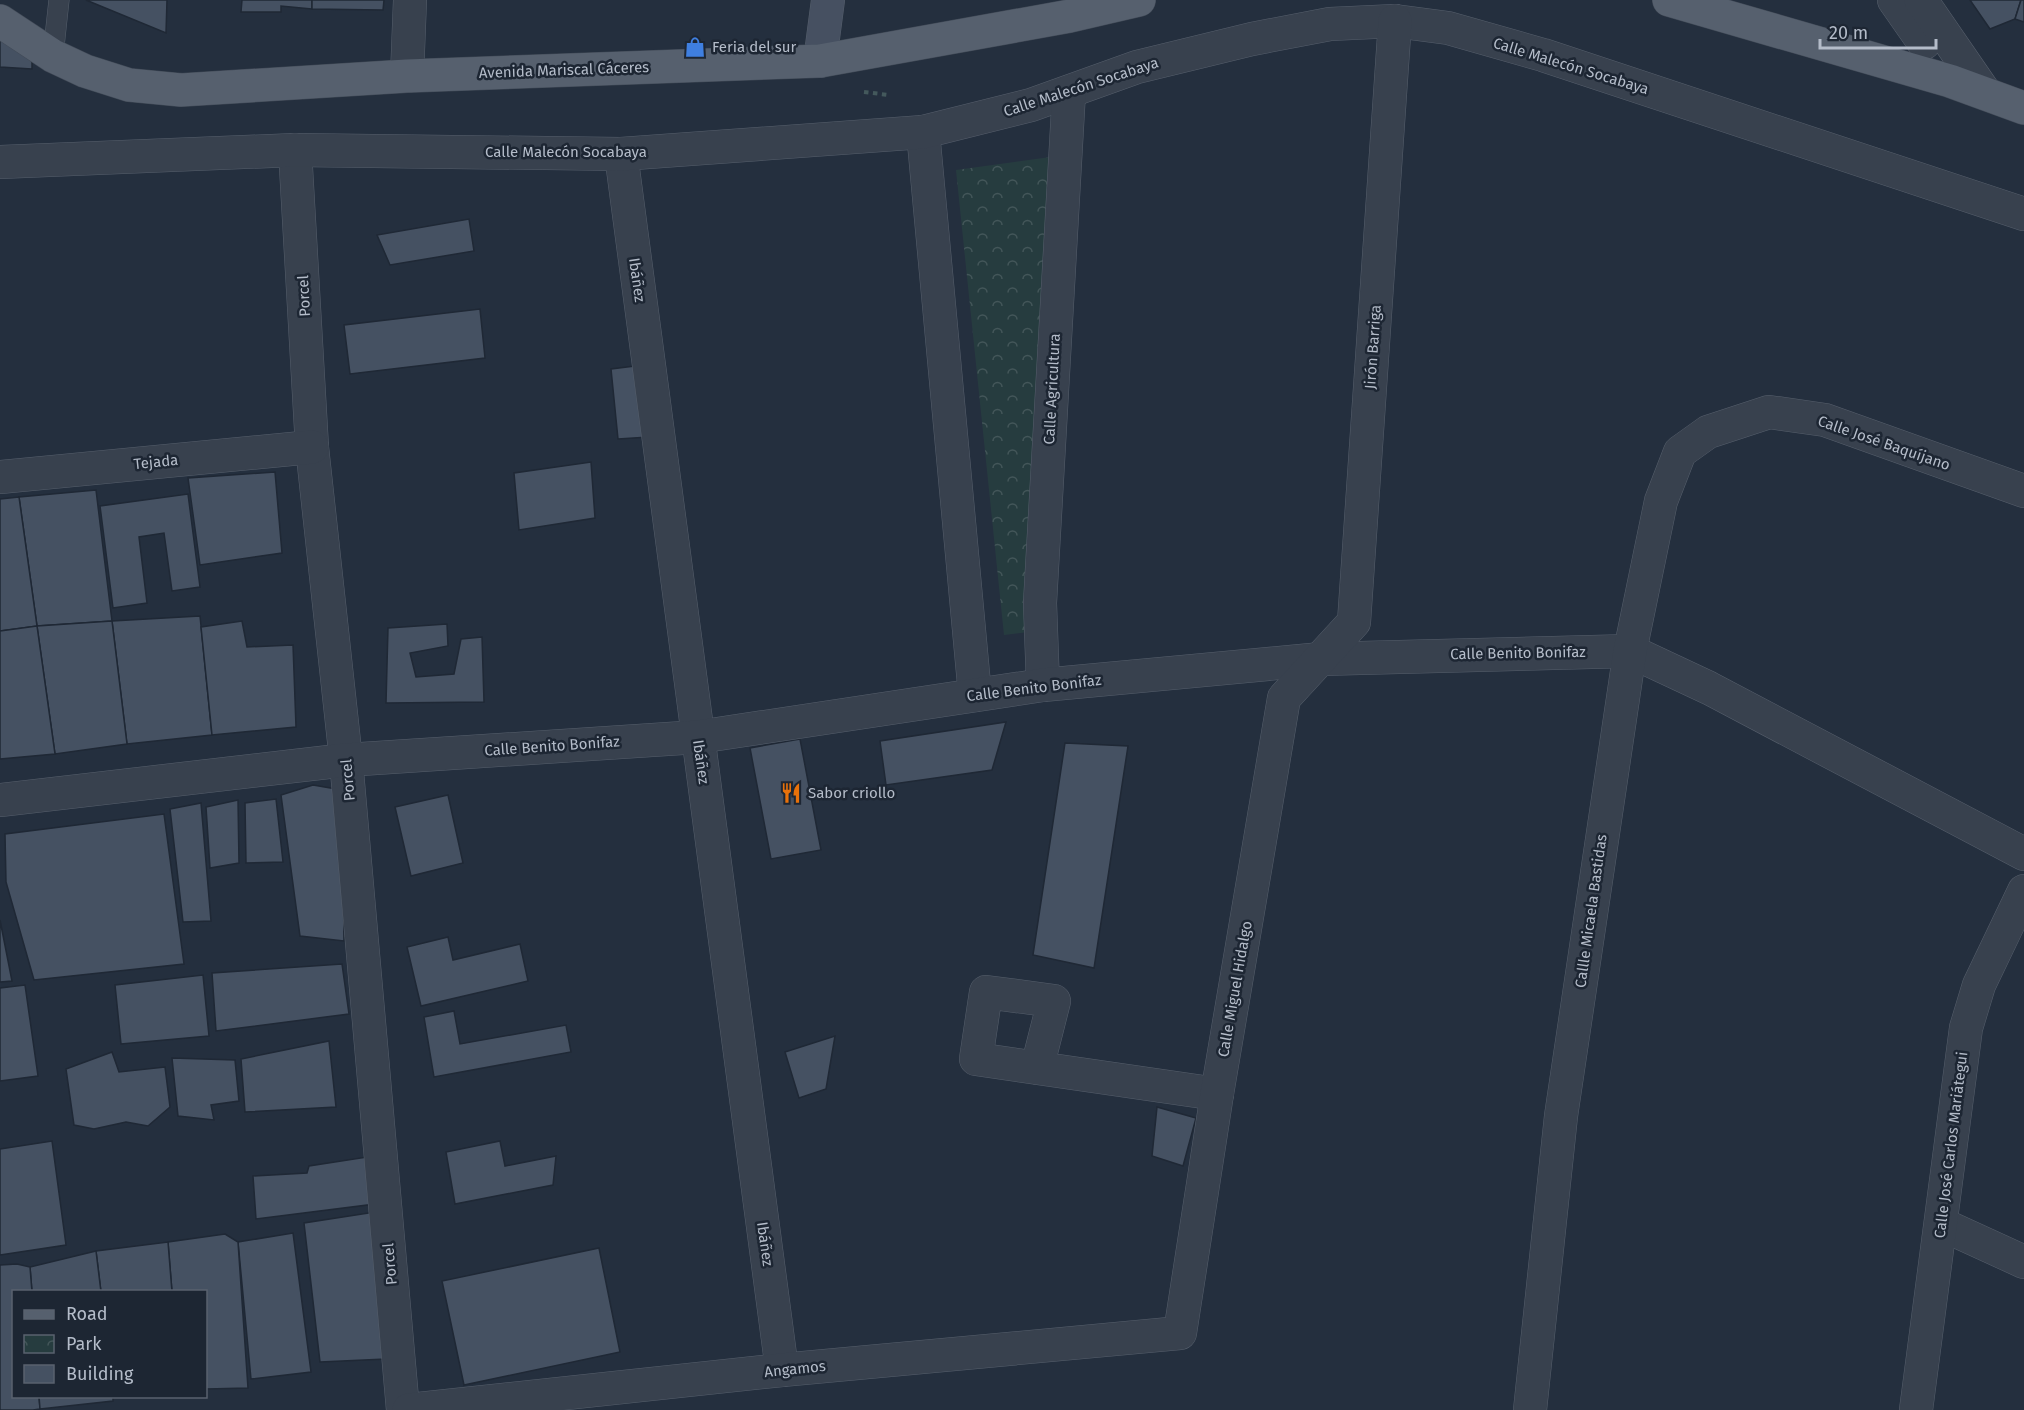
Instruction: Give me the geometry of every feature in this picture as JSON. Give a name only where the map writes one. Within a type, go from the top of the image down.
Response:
[{"type":"main road","points":[[820,61],[828,0]]},
{"type":"main road","name":"Avenida Mariscal Cáceres","points":[[0,21],[53,56],[85,71],[129,85],[181,90],[407,76],[820,61],[1070,16],[1139,0]]},
{"type":"main road","points":[[1669,0],[1950,81],[2024,108]]},
{"type":"street","points":[[407,76],[410,0]]},
{"type":"street","points":[[1894,0],[1950,81]]},
{"type":"street","points":[[1921,0],[1984,93]]},
{"type":"street","name":"Calle Malecón Socabaya","points":[[0,162],[296,150],[621,154],[922,132],[1031,105],[1137,67],[1252,39],[1330,24],[1395,21],[1448,28],[1543,55],[2024,214]]},
{"type":"street","name":"Jirón Barriga","points":[[1321,659],[1354,622],[1395,21]]},
{"type":"street","name":"Calle Agricultura","points":[[1043,685],[1040,603],[1069,92]]},
{"type":"street","points":[[922,132],[975,695]]},
{"type":"street","name":"Porcel","points":[[296,150],[312,447],[346,760],[403,1410]]},
{"type":"street","name":"Ibáñez","points":[[621,154],[782,1370]]},
{"type":"street","name":"Calle José Baquíjano","points":[[1708,432],[1769,412],[1825,420],[2024,491]]},
{"type":"street","name":"Callle Micaela Bastidas","points":[[1530,1410],[1561,1116],[1630,651],[1661,501],[1680,452],[1708,432]]},
{"type":"street","name":"Tejada","points":[[0,477],[312,447]]},
{"type":"street","name":"Calle Benito Bonifaz","points":[[0,800],[346,760],[698,737],[1043,685],[1321,659],[1630,651],[1709,688],[2024,854]]},
{"type":"street","name":"Calle Miguel Hidalgo","points":[[1180,1333],[1217,1094],[1284,698],[1321,659]]},
{"type":"street","name":"Calle José Carlos Mariátegui","points":[[1916,1410],[1966,1028],[1979,985],[2024,891]]},
{"type":"street","points":[[1037,1068],[1217,1094]]},
{"type":"street","points":[[1941,1224],[2024,1262]]},
{"type":"street","name":"Angamos","points":[[410,1410],[782,1370],[1180,1333]]},
{"type":"lane","points":[[53,56],[59,0]]},
{"type":"green space","points":[[1058,156],[1029,632],[1004,635],[956,170]]},
{"type":"building","points":[[86,0],[167,0],[166,33]]},
{"type":"building","points":[[242,0],[312,0],[312,9],[281,6],[281,12],[241,12]]},
{"type":"building","points":[[312,0],[384,0],[383,10],[312,9]]},
{"type":"building","points":[[1970,0],[2021,0],[2015,19],[1990,29]]},
{"type":"building","points":[[2021,0],[2024,0],[2024,22],[2015,19]]},
{"type":"building","points":[[0,36],[32,54],[32,69],[0,67]]},
{"type":"building","points":[[469,219],[474,251],[390,265],[377,235]]},
{"type":"building","points":[[480,309],[485,358],[350,374],[344,325]]},
{"type":"building","points":[[643,365],[649,437],[618,439],[611,369]]},
{"type":"building","points":[[591,462],[595,518],[519,530],[514,473]]},
{"type":"building","points":[[275,472],[282,553],[200,565],[188,478]]},
{"type":"building","points":[[96,490],[112,621],[37,626],[19,497]]},
{"type":"building","points":[[188,494],[200,587],[172,591],[164,533],[139,537],[147,603],[113,608],[100,506]]},
{"type":"building","points":[[19,497],[37,626],[0,631],[0,499]]},
{"type":"building","points":[[200,616],[212,735],[127,744],[112,621]]},
{"type":"building","points":[[112,621],[127,744],[55,754],[37,626]]},
{"type":"building","points":[[242,621],[247,647],[293,645],[296,727],[212,735],[201,627]]},
{"type":"building","points":[[447,624],[448,646],[410,653],[416,677],[454,674],[461,639],[482,637],[484,702],[386,703],[388,628]]},
{"type":"building","points":[[37,626],[55,754],[0,759],[0,631]]},
{"type":"building","points":[[1006,722],[992,770],[886,785],[880,741]]},
{"type":"building","points":[[800,739],[821,850],[771,859],[750,748]]},
{"type":"building","points":[[1065,743],[1128,746],[1094,968],[1033,955]]},
{"type":"building","points":[[313,785],[342,790],[344,941],[300,936],[281,795]]},
{"type":"building","points":[[448,795],[463,863],[411,876],[395,807]]},
{"type":"building","points":[[276,799],[283,862],[246,863],[245,803]]},
{"type":"building","points":[[238,800],[239,863],[210,868],[206,807]]},
{"type":"building","points":[[201,803],[211,921],[183,922],[170,809]]},
{"type":"building","points":[[164,814],[184,964],[34,980],[6,882],[5,834]]},
{"type":"building","points":[[0,920],[12,981],[0,982]]},
{"type":"building","points":[[448,937],[453,960],[520,944],[528,981],[421,1006],[407,947]]},
{"type":"building","points":[[342,964],[349,1014],[216,1031],[212,973]]},
{"type":"building","points":[[203,975],[209,1036],[121,1044],[115,985]]},
{"type":"building","points":[[25,985],[38,1076],[0,1081],[0,988]]},
{"type":"building","points":[[454,1011],[460,1044],[566,1025],[571,1052],[434,1077],[424,1017]]},
{"type":"building","points":[[835,1036],[826,1089],[799,1098],[785,1052]]},
{"type":"building","points":[[329,1041],[336,1107],[245,1112],[241,1059]]},
{"type":"building","points":[[112,1052],[119,1072],[165,1067],[170,1107],[148,1126],[126,1122],[94,1129],[74,1125],[66,1069]]},
{"type":"building","points":[[172,1058],[235,1060],[239,1101],[211,1105],[214,1120],[178,1116]]},
{"type":"building","points":[[1157,1107],[1196,1118],[1183,1166],[1152,1156]]},
{"type":"building","points":[[52,1141],[66,1245],[0,1255],[0,1149]]},
{"type":"building","points":[[500,1141],[505,1166],[556,1156],[553,1185],[455,1204],[446,1152]]},
{"type":"building","points":[[367,1157],[375,1204],[256,1219],[253,1176],[307,1173],[309,1166]]},
{"type":"building","points":[[375,1212],[386,1359],[320,1362],[304,1223]]},
{"type":"building","points":[[293,1233],[311,1372],[251,1379],[238,1242]]},
{"type":"building","points":[[225,1234],[238,1242],[248,1388],[207,1389],[207,1290],[172,1290],[168,1242]]},
{"type":"building","points":[[168,1242],[172,1290],[101,1290],[96,1251]]},
{"type":"building","points":[[599,1248],[620,1352],[464,1385],[442,1281]]},
{"type":"building","points":[[96,1251],[101,1290],[32,1290],[30,1267]]},
{"type":"building","points":[[17,1264],[30,1267],[32,1290],[12,1290],[12,1398],[39,1398],[40,1409],[0,1410],[0,1265]]},
{"type":"building","points":[[39,1398],[113,1398],[113,1401],[40,1409]]},
{"type":"place","name":"Feria del sur","points":[[695,47]]},
{"type":"place","name":"Sabor criollo","points":[[791,793]]}]
